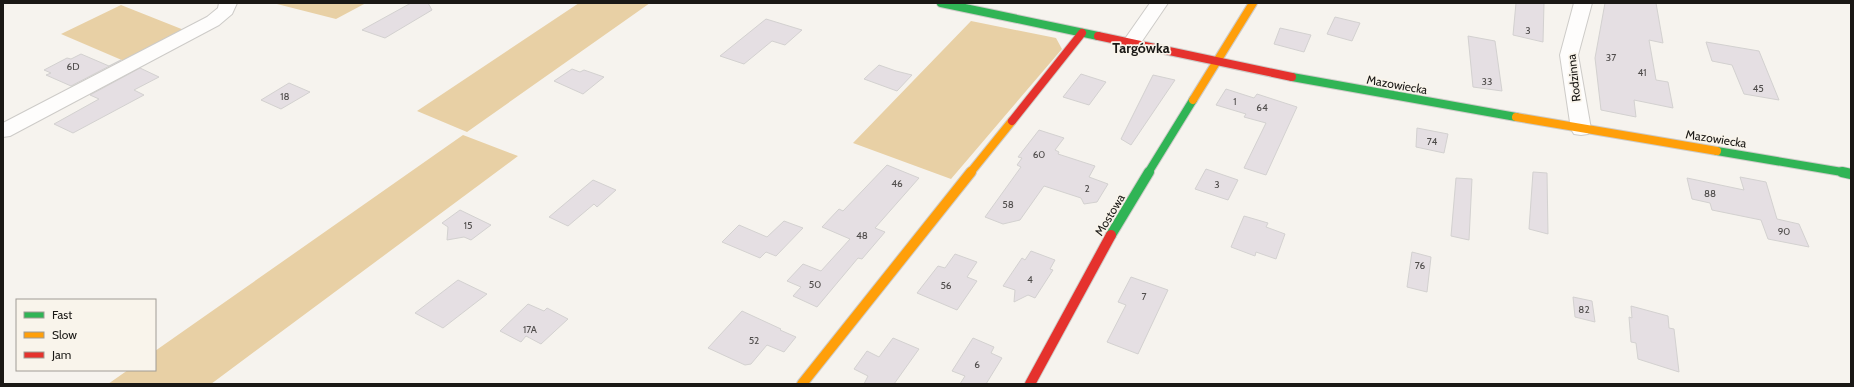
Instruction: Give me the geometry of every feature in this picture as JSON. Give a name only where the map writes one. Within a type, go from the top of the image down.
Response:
[{"type":"street","points":[[3,131],[213,21],[226,10],[228,3]]},
{"type":"street","name":"Mazowiecka","points":[[941,3],[1342,87],[1851,174]]},
{"type":"street","points":[[1131,43],[1159,3]]},
{"type":"street","name":"Mostowa","points":[[1030,384],[1114,230],[1253,3]]},
{"type":"street","name":"Rodzinna","points":[[1582,129],[1569,55],[1583,3]]},
{"type":"street","points":[[802,384],[1082,33]]},
{"type":"shaded area","points":[[273,3],[366,3],[336,19]]},
{"type":"shaded area","points":[[579,3],[650,3],[467,132],[417,111]]},
{"type":"shaded area","points":[[121,5],[184,30],[124,61],[61,34]]},
{"type":"shaded area","points":[[971,21],[1056,38],[1062,49],[951,179],[853,143]]},
{"type":"shaded area","points":[[463,135],[518,156],[211,384],[108,384],[127,371],[156,371],[156,350]]},
{"type":"building","points":[[411,3],[428,3],[432,10],[385,38],[362,30]]},
{"type":"building","points":[[1516,3],[1544,3],[1543,42],[1513,35]]},
{"type":"building","points":[[1605,3],[1656,3],[1663,43],[1649,40],[1656,80],[1668,82],[1673,108],[1634,100],[1636,117],[1601,110],[1595,58]]},
{"type":"building","points":[[1335,17],[1360,23],[1352,41],[1327,34]]},
{"type":"building","points":[[766,19],[802,30],[785,45],[772,41],[744,64],[720,56]]},
{"type":"building","points":[[1280,28],[1311,35],[1304,52],[1274,44]]},
{"type":"building","points":[[1468,36],[1495,41],[1502,91],[1473,87]]},
{"type":"building","points":[[1706,42],[1759,51],[1779,100],[1744,94],[1732,65],[1712,61]]},
{"type":"building","points":[[81,54],[109,66],[121,60],[71,86],[46,75],[51,73],[44,70],[67,58],[71,59]]},
{"type":"building","points":[[879,65],[912,75],[897,91],[864,79]]},
{"type":"building","points":[[140,68],[159,77],[134,90],[144,95],[73,133],[54,124],[99,99],[90,95]]},
{"type":"building","points":[[572,69],[580,72],[584,70],[604,77],[583,94],[554,81]]},
{"type":"building","points":[[1081,74],[1106,82],[1089,105],[1063,97]]},
{"type":"building","points":[[1153,75],[1175,80],[1131,145],[1121,139]]},
{"type":"building","points":[[289,83],[310,92],[281,109],[261,100]]},
{"type":"building","points":[[1226,89],[1254,98],[1257,94],[1297,107],[1266,175],[1244,168],[1266,123],[1244,117],[1246,114],[1216,105]]},
{"type":"building","points":[[1417,128],[1448,134],[1444,153],[1416,147]]},
{"type":"building","points":[[1039,130],[1064,138],[1055,150],[1059,152],[1058,154],[1095,166],[1089,177],[1108,184],[1097,202],[1084,204],[1081,198],[1044,186],[1020,220],[1003,224],[985,217],[1021,167],[1017,165],[1022,158],[1018,157]]},
{"type":"building","points":[[887,165],[919,178],[875,228],[885,232],[862,259],[858,258],[817,307],[793,296],[801,287],[787,281],[803,264],[821,271],[850,239],[822,227],[839,209],[843,211]]},
{"type":"building","points":[[1206,169],[1238,180],[1228,200],[1195,189]]},
{"type":"building","points":[[1533,172],[1547,173],[1548,234],[1529,229]]},
{"type":"building","points":[[1740,177],[1766,182],[1777,219],[1799,224],[1809,247],[1768,239],[1761,220],[1712,210],[1710,203],[1692,199],[1687,178],[1744,190]]},
{"type":"building","points":[[1456,178],[1472,179],[1469,240],[1451,236]]},
{"type":"building","points":[[593,180],[616,190],[597,207],[594,204],[568,226],[549,217]]},
{"type":"building","points":[[460,210],[491,225],[471,240],[464,237],[447,240],[448,227],[442,223]]},
{"type":"building","points":[[1244,216],[1268,223],[1266,227],[1285,234],[1276,259],[1256,252],[1255,256],[1231,247]]},
{"type":"building","points":[[784,221],[803,228],[776,256],[766,252],[760,258],[722,242],[739,225],[767,237]]},
{"type":"building","points":[[1031,251],[1055,260],[1050,269],[1053,270],[1035,298],[1028,295],[1014,302],[1015,290],[1003,286],[1022,258],[1025,260]]},
{"type":"building","points":[[1412,252],[1431,257],[1427,292],[1407,287]]},
{"type":"building","points":[[955,254],[977,262],[967,277],[977,281],[957,310],[917,293],[938,266],[945,268]]},
{"type":"building","points":[[1131,277],[1168,290],[1138,354],[1107,342],[1126,305],[1118,302]]},
{"type":"building","points":[[458,280],[487,294],[443,328],[415,313]]},
{"type":"building","points":[[1573,297],[1592,301],[1595,322],[1575,317]]},
{"type":"building","points":[[528,304],[544,311],[547,308],[568,319],[541,344],[526,336],[521,342],[500,331]]},
{"type":"building","points":[[1631,306],[1668,316],[1669,328],[1674,329],[1679,372],[1638,359],[1636,343],[1631,342],[1629,317],[1632,318]]},
{"type":"building","points":[[742,311],[796,337],[784,352],[767,345],[751,364],[745,365],[708,348]]},
{"type":"building","points":[[893,338],[919,349],[894,384],[864,384],[868,376],[854,369],[867,351],[879,357]]},
{"type":"building","points":[[973,338],[994,347],[991,353],[1002,358],[986,384],[960,384],[965,376],[952,371]]},
{"type":"traffic: fast","points":[[941,3],[1098,36]]},
{"type":"traffic: fast","points":[[1292,77],[1516,117]]},
{"type":"traffic: fast","points":[[1111,235],[1193,100]]},
{"type":"traffic: fast","points":[[1717,151],[1851,174]]},
{"type":"traffic: slow","points":[[1193,100],[1253,3]]},
{"type":"traffic: slow","points":[[1516,117],[1717,151]]},
{"type":"traffic: slow","points":[[802,384],[1012,121]]},
{"type":"traffic: jam","points":[[1012,121],[1082,33]]},
{"type":"traffic: jam","points":[[1098,36],[1292,77]]},
{"type":"traffic: jam","points":[[1030,384],[1111,235]]},
{"type":"district","name":"Targówka","points":[[1141,48]]}]
